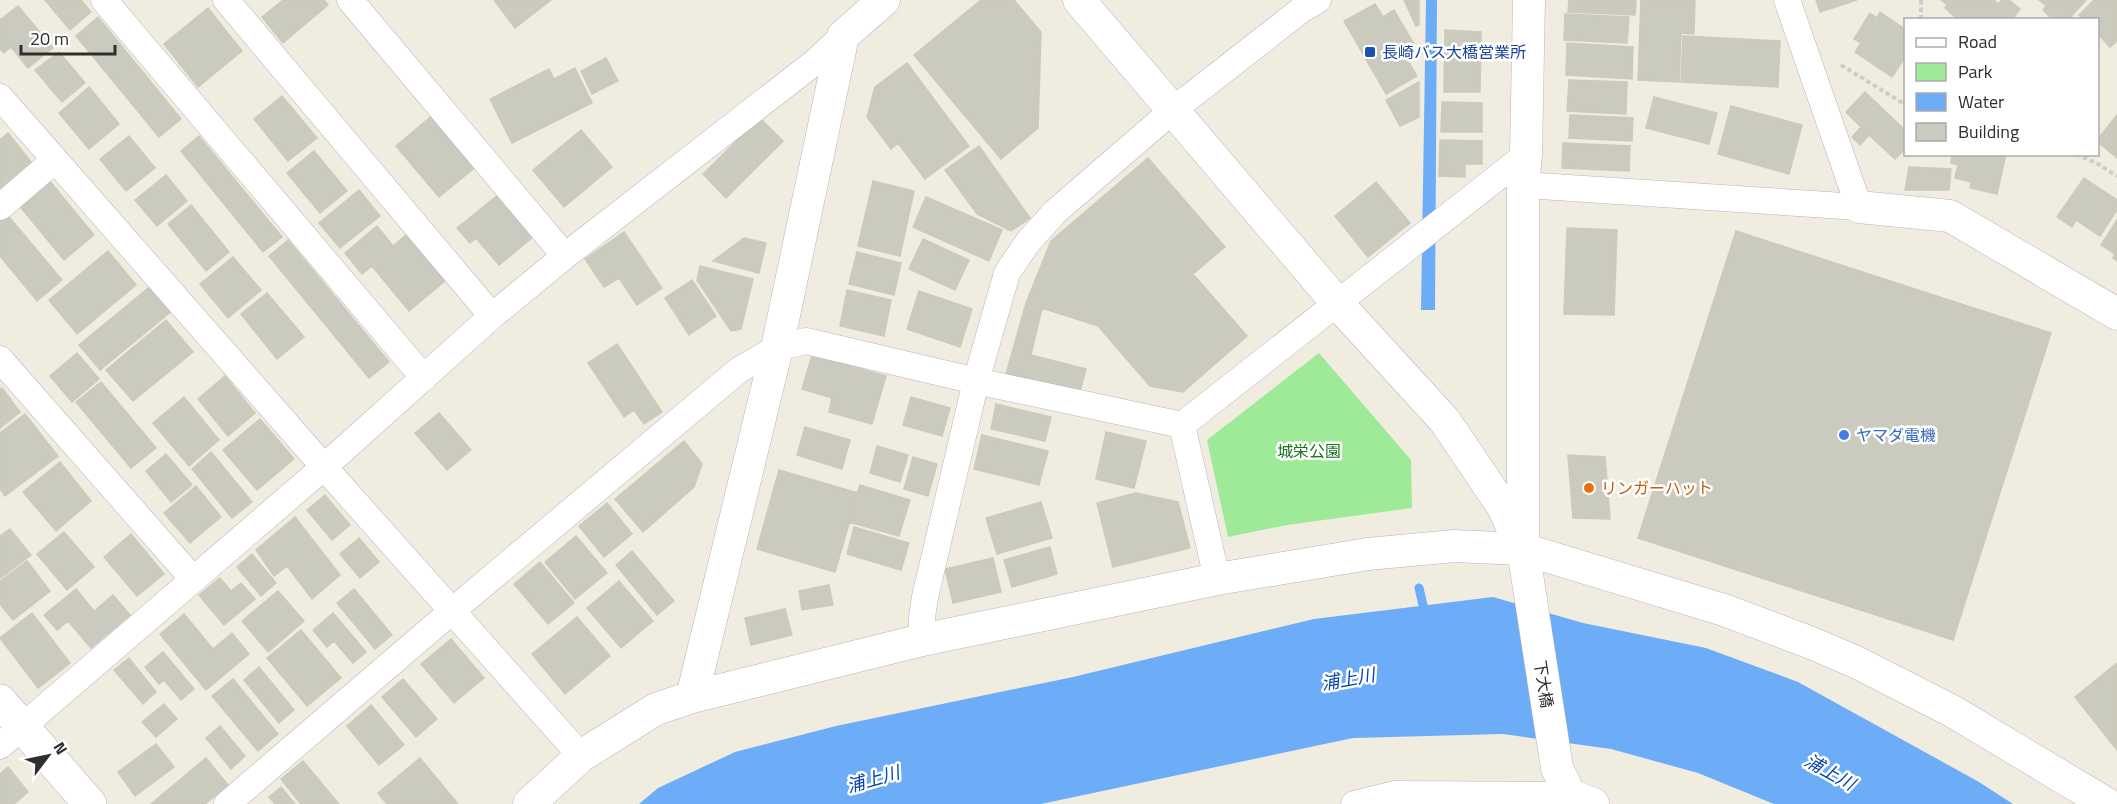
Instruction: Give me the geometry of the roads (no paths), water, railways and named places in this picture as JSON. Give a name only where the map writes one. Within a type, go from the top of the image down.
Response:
[{"type":"main road","points":[[0,701],[11,736],[90,804]]},
{"type":"street","points":[[104,0],[424,378]]},
{"type":"street","points":[[226,0],[492,316]]},
{"type":"street","points":[[350,0],[566,256]]},
{"type":"street","points":[[11,736],[324,467],[492,316],[815,62],[884,0]]},
{"type":"street","points":[[1079,0],[1338,304],[1445,421],[1503,507],[1522,549]]},
{"type":"street","points":[[922,640],[925,597],[976,381],[1007,273],[1028,242],[1055,212],[1173,110],[1301,10],[1318,0]]},
{"type":"street","points":[[1522,549],[1522,185],[1526,155],[1529,0]]},
{"type":"street","points":[[1787,0],[1859,207]]},
{"type":"street","points":[[692,697],[777,348],[843,36]]},
{"type":"street","points":[[0,97],[581,756]]},
{"type":"street","points":[[227,804],[739,370],[777,348],[806,341],[976,381],[1182,425],[1526,155]]},
{"type":"street","points":[[0,207],[55,160]]},
{"type":"street","points":[[1522,185],[1859,207],[1950,216],[2117,314]]},
{"type":"street","points":[[0,359],[193,579]]},
{"type":"street","points":[[1182,425],[1217,579]]},
{"type":"street","points":[[530,804],[581,756],[656,709],[692,697],[922,640],[1217,579],[1368,554],[1454,546],[1522,549],[1724,610],[1847,658],[1952,711],[2106,804]]},
{"type":"street","name":"下大橋","points":[[1522,549],[1531,601],[1573,789]]},
{"type":"street","points":[[1354,804],[1394,794],[1573,789]]},
{"type":"water","points":[[1426,0],[1437,0],[1435,310],[1421,310]]},
{"type":"water","name":"浦上川","points":[[1493,597],[1583,623],[1706,648],[1798,682],[1979,782],[2013,804],[1774,804],[1698,773],[1611,749],[1503,734],[1353,738],[1041,804],[639,804],[658,788],[735,752],[836,726],[1073,677],[1314,619]]},
{"type":"waterway","points":[[1419,588],[1426,618]]},
{"type":"place","name":"長崎バス大橋営業所","points":[[1370,52]]},
{"type":"place","name":"ヤマダ電機","points":[[1844,435]]},
{"type":"place","name":"リンガーハット","points":[[1589,488]]},
{"type":"park label","name":"城栄公園","points":[[1309,451]]}]
